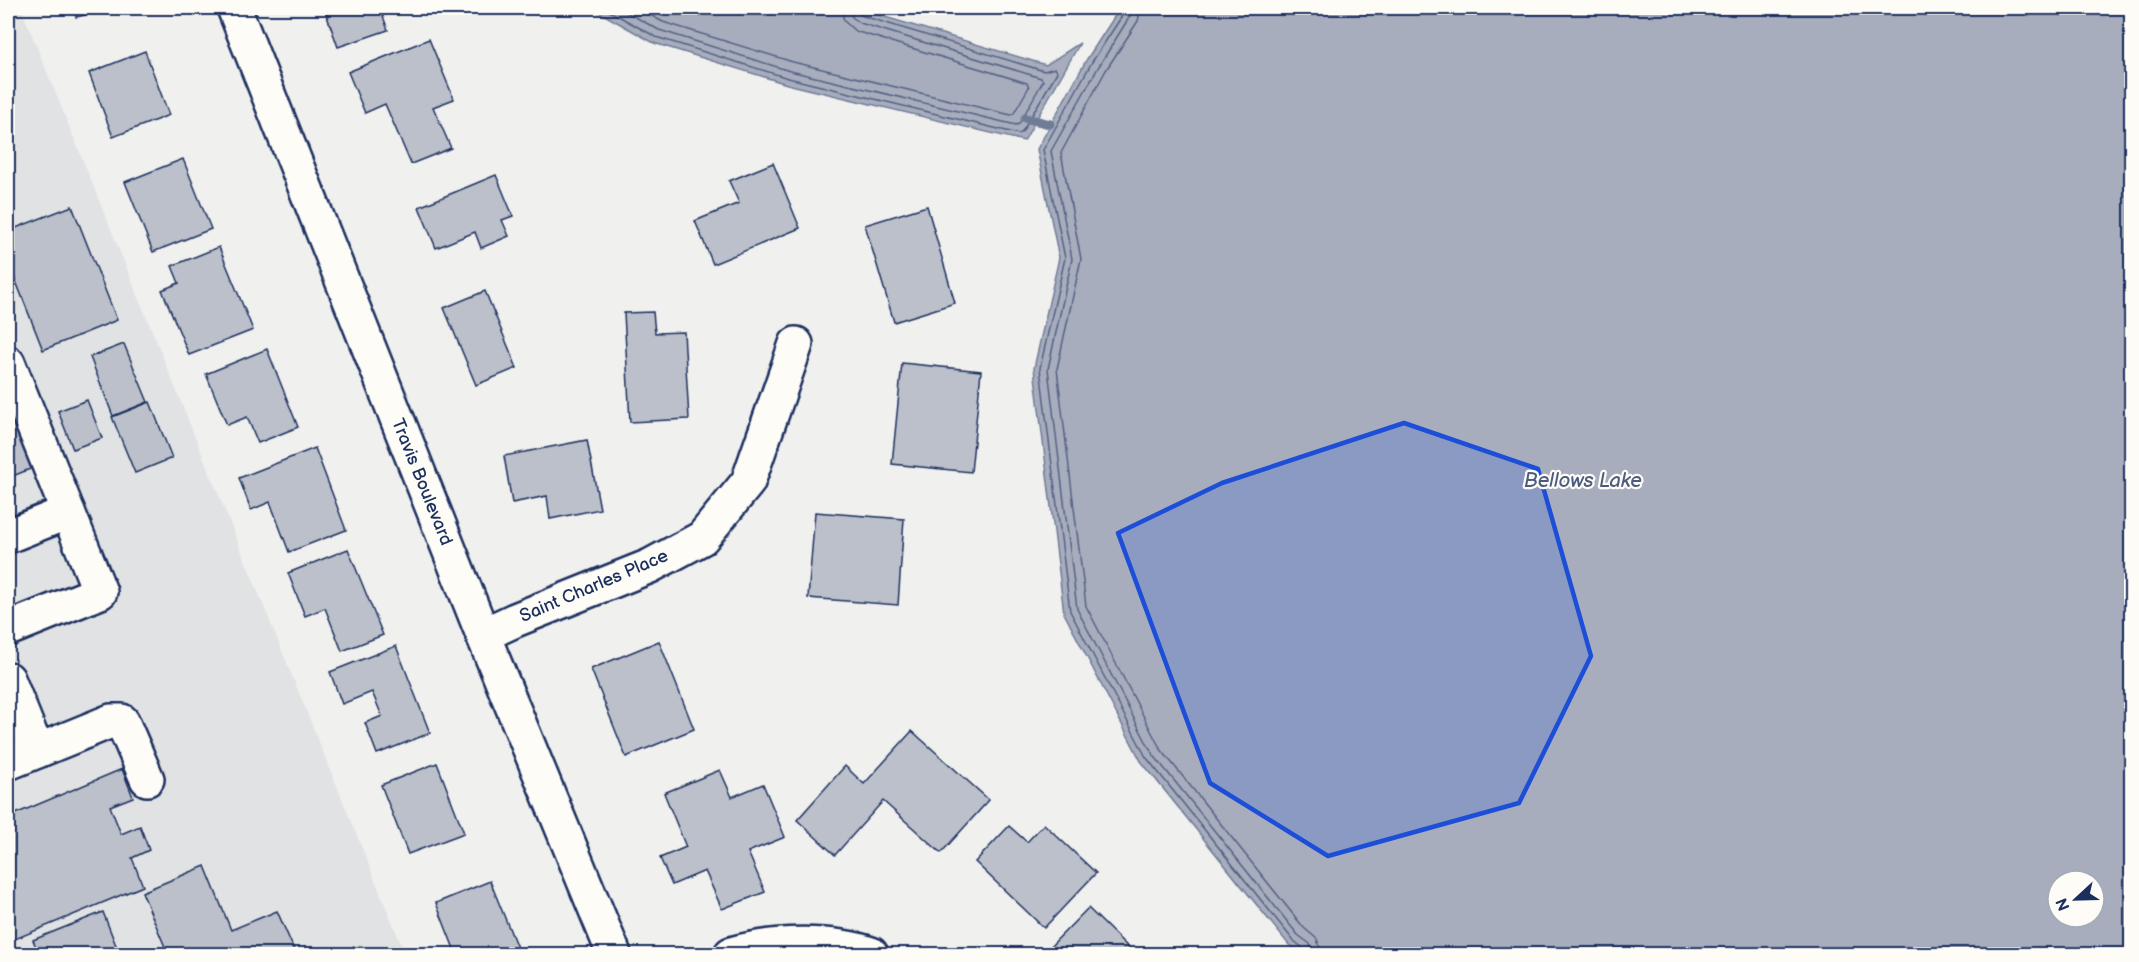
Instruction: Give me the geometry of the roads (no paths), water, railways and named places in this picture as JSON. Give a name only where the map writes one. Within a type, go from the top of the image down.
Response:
[{"type":"street","name":"Travis Boulevard","points":[[234,8],[483,635],[614,954]]},
{"type":"street","name":"Saint Charles Place","points":[[483,635],[514,620],[650,566],[702,538],[748,482],[796,344]]},
{"type":"street","points":[[8,363],[100,592],[8,629]]},
{"type":"street","points":[[8,536],[68,512]]},
{"type":"street","points":[[8,679],[22,757],[111,721],[122,721],[147,779]]},
{"type":"street","points":[[731,954],[790,944],[857,949],[871,954]]},
{"type":"water","points":[[592,8],[855,8],[1046,65],[1080,43],[1024,141],[787,84],[654,43]]},
{"type":"water","name":"Bellows Lake","points":[[1120,8],[2131,8],[2131,954],[1303,954],[1289,945],[1141,761],[1064,613],[1034,368],[1059,258],[1037,149],[1087,59]]},
{"type":"waterway","points":[[1025,118],[1050,124]]}]
